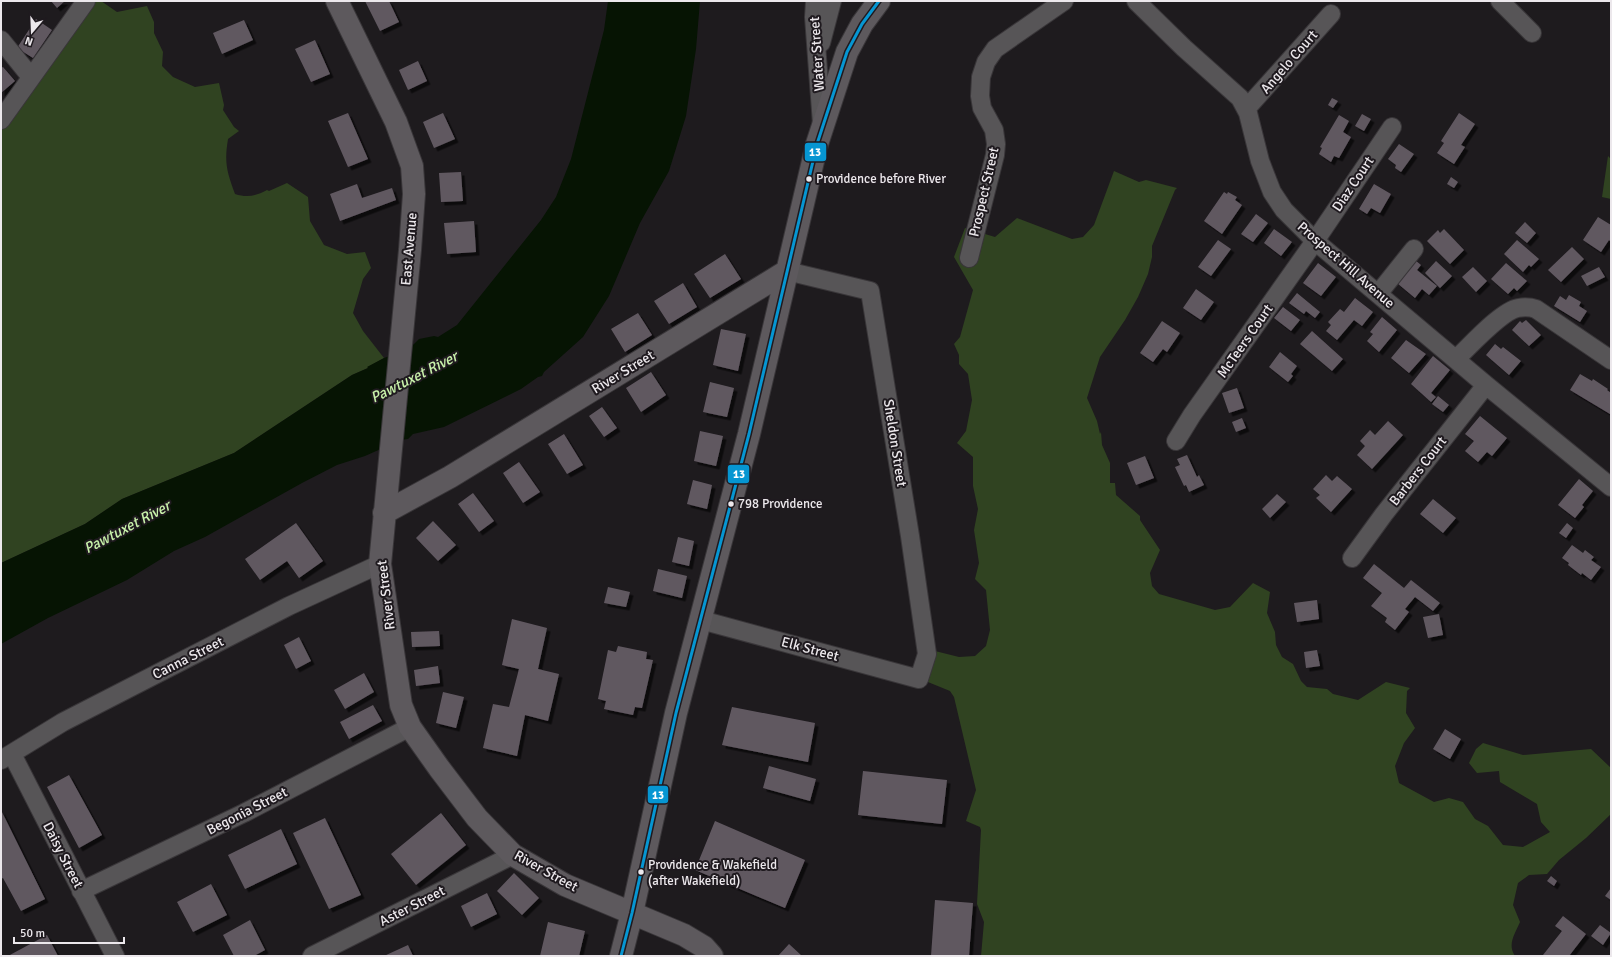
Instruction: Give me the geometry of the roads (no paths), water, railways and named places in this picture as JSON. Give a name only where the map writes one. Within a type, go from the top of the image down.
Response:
[{"type":"main road","name":"East Avenue","points":[[337,1],[396,122],[412,166],[414,194],[384,513]]},
{"type":"main road","points":[[621,956],[632,913],[676,713],[749,434],[817,144],[848,52],[862,24],[879,1]]},
{"type":"main road","name":"River Street","points":[[712,956],[704,947],[684,935],[565,885],[512,855],[477,818],[439,768],[410,727],[401,705],[380,564],[384,513],[450,477],[787,271]]},
{"type":"street","points":[[1,120],[86,1]]},
{"type":"street","name":"Water Street","points":[[816,1],[814,17],[818,54],[822,131]]},
{"type":"street","points":[[818,54],[832,1]]},
{"type":"street","name":"Prospect Street","points":[[969,258],[996,150],[994,130],[982,108],[980,96],[981,77],[986,62],[995,49],[1064,1]]},
{"type":"street","name":"Prospect Hill Avenue","points":[[1136,1],[1184,48],[1236,94],[1246,109],[1260,160],[1272,192],[1284,210],[1315,241],[1486,385],[1611,487]]},
{"type":"street","points":[[1500,1],[1532,32]]},
{"type":"street","name":"Angelo Court","points":[[1246,109],[1331,14]]},
{"type":"street","points":[[1,40],[32,77]]},
{"type":"street","name":"Diaz Court","points":[[1315,241],[1392,127]]},
{"type":"street","name":"McTeers Court","points":[[1176,441],[1192,415],[1315,241]]},
{"type":"street","points":[[1378,294],[1414,249]]},
{"type":"street","name":"Sheldon Street","points":[[787,271],[870,291],[909,528],[927,654],[918,679]]},
{"type":"street","points":[[1456,359],[1505,314],[1518,308],[1530,307],[1536,309],[1611,360]]},
{"type":"street","name":"Barbers Court","points":[[1352,558],[1384,514],[1486,385]]},
{"type":"street","name":"Canna Street","points":[[6,757],[70,718],[289,606],[380,564]]},
{"type":"street","name":"Elk Street","points":[[701,620],[918,679]]},
{"type":"street","name":"Begonia Street","points":[[81,891],[244,813],[410,727]]},
{"type":"street","name":"Daisy Street","points":[[6,757],[94,914],[115,956]]},
{"type":"street","name":"Aster Street","points":[[312,956],[512,855]]},
{"type":"water","name":"Pawtuxet River","points":[[608,1],[700,1],[696,49],[686,116],[669,171],[640,223],[609,296],[583,337],[544,372],[542,376],[538,377],[521,389],[444,427],[413,434],[408,439],[401,440],[365,456],[337,465],[205,537],[174,551],[127,580],[48,618],[1,644],[1,563],[85,524],[122,499],[234,453],[352,375],[368,368],[367,367],[384,358],[409,349],[419,339],[434,336],[438,337],[457,325],[541,220],[556,197],[571,159],[604,30]]},
{"type":"place","name":"Providence before River","points":[[809,179]]},
{"type":"place","name":"798 Providence","points":[[731,504]]},
{"type":"place","name":"Providence & Wakefield (after Wakefield)","points":[[641,872]]}]
